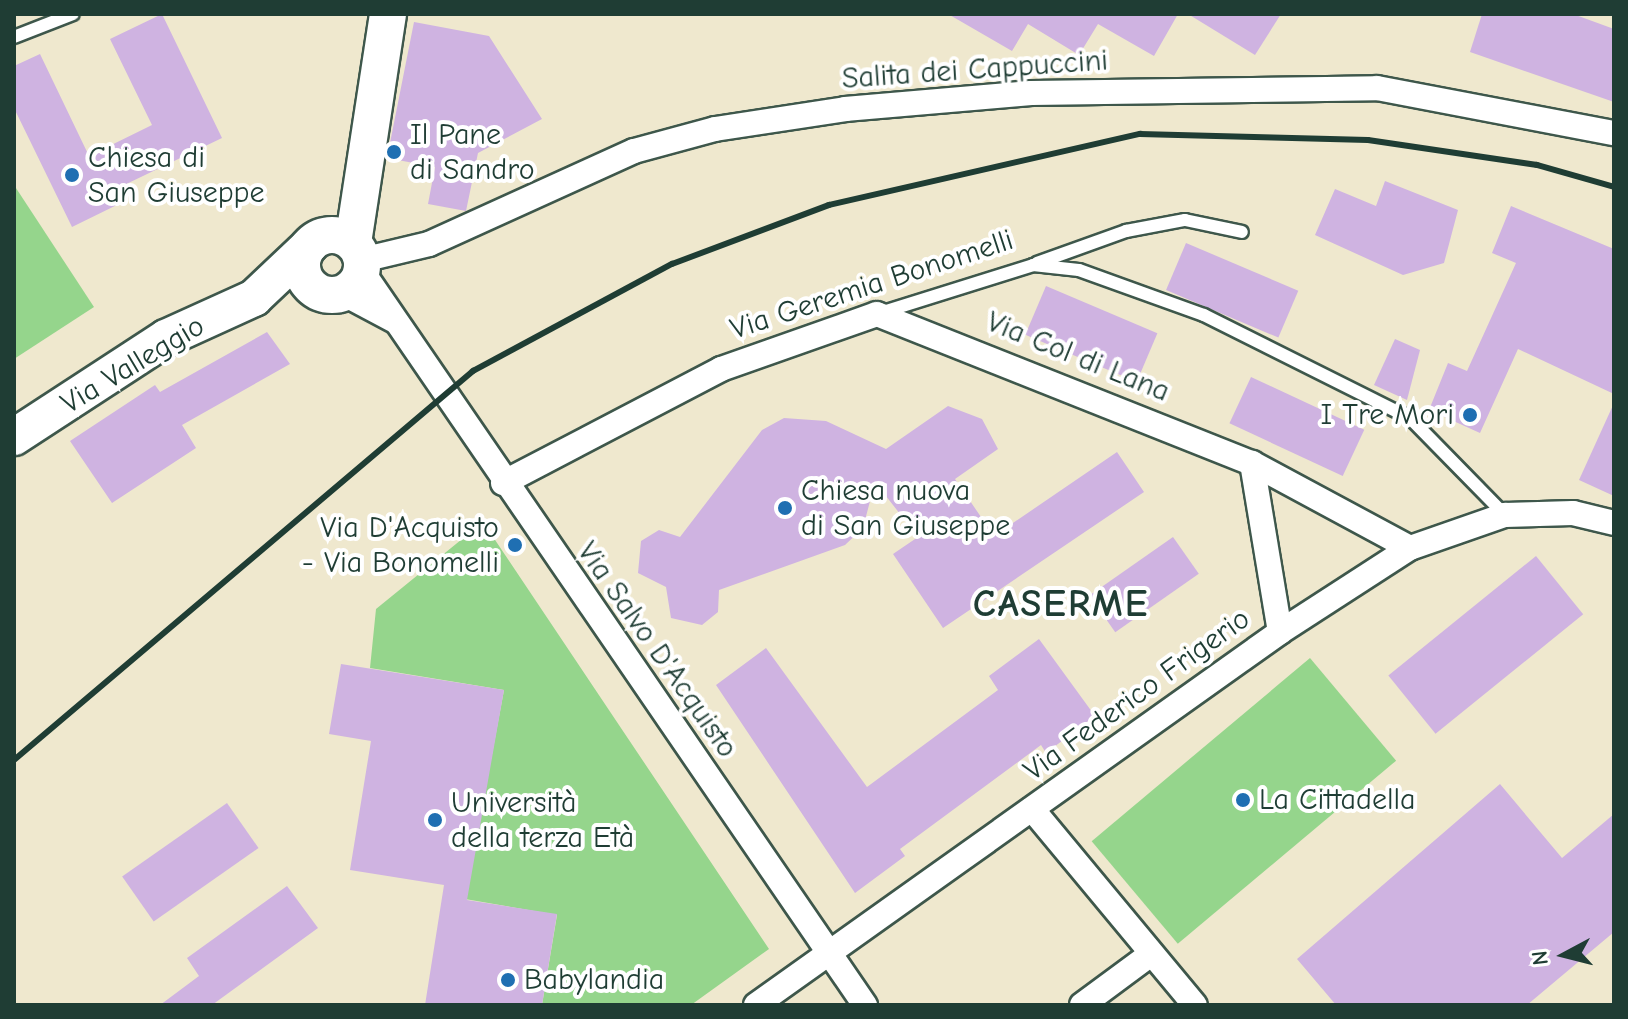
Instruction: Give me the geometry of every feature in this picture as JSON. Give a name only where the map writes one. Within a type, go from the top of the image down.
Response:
[{"type":"street","points":[[340,263],[388,14]]},
{"type":"street","name":"Salita dei Cappuccini","points":[[340,263],[429,244],[634,151],[715,129],[845,109],[1031,93],[1377,88],[1614,133]]},
{"type":"street","name":"Via Valleggio","points":[[14,437],[166,338],[340,263]]},
{"type":"street","name":"Via Valleggio","points":[[254,298],[340,263]]},
{"type":"street","name":"Via Salvo D'Acquisto","points":[[340,263],[403,325],[503,483],[826,953],[865,1005]]},
{"type":"street","name":"Via Col di Lana","points":[[877,314],[1252,463],[1410,548]]},
{"type":"street","name":"Via Geremia Bonomelli","points":[[503,483],[709,374],[877,314]]},
{"type":"street","points":[[1252,463],[1280,632],[1410,548],[1505,515],[1573,513],[1614,523]]},
{"type":"street","name":"Via Federico Frigerio","points":[[756,1005],[1280,632]]},
{"type":"street","points":[[1032,809],[1195,1005]]},
{"type":"street","points":[[1082,1005],[1151,954]]},
{"type":"lane","points":[[14,37],[73,14]]},
{"type":"lane","points":[[1033,265],[1126,231],[1185,220],[1242,232]]},
{"type":"lane","name":"Via Geremia Bonomelli","points":[[877,314],[1033,265],[1079,270],[1204,315],[1410,418],[1505,515]]},
{"type":"green space","points":[[14,185],[94,307],[14,359]]},
{"type":"green space","points":[[483,522],[769,949],[691,1005],[542,1005],[557,915],[465,899],[504,690],[370,668],[376,609]]},
{"type":"green space","name":"La Cittadella","points":[[1310,658],[1396,761],[1178,944],[1092,841]]},
{"type":"building","points":[[162,14],[222,138],[118,188],[125,201],[72,227],[14,108],[14,66],[40,54],[89,156],[152,125],[110,39]]},
{"type":"building","points":[[948,14],[1178,14],[1154,56],[1098,24],[1079,55],[1028,24],[1012,51]]},
{"type":"building","points":[[1188,14],[1281,14],[1255,55]]},
{"type":"building","points":[[1482,14],[1573,14],[1614,29],[1614,102],[1470,52]]},
{"type":"building","points":[[414,22],[489,36],[542,119],[478,153],[466,211],[428,204],[435,167],[387,158]]},
{"type":"building","points":[[1385,181],[1458,210],[1444,263],[1403,275],[1315,235],[1335,189],[1376,206]]},
{"type":"building","points":[[1511,206],[1614,249],[1614,394],[1518,349],[1480,433],[1429,410],[1448,363],[1467,371],[1516,263],[1492,253]]},
{"type":"building","points":[[1186,243],[1298,291],[1278,338],[1166,290]]},
{"type":"building","points":[[1046,286],[1157,333],[1137,382],[1025,335]]},
{"type":"building","points":[[267,332],[290,364],[182,425],[196,448],[112,503],[70,441],[155,385],[160,392]]},
{"type":"building","points":[[1395,339],[1420,350],[1407,400],[1374,385]]},
{"type":"building","points":[[1251,377],[1364,430],[1343,476],[1229,423]]},
{"type":"building","points":[[1614,403],[1614,496],[1579,480]]},
{"type":"building","points":[[948,406],[982,419],[998,449],[955,479],[994,536],[1117,452],[1144,492],[943,628],[893,554],[918,537],[875,482],[863,528],[845,545],[719,590],[718,612],[702,625],[671,618],[666,587],[638,573],[641,541],[659,530],[680,537],[762,430],[784,418],[826,421],[886,449]]},
{"type":"building","points":[[1173,537],[1199,574],[1115,632],[1089,596]]},
{"type":"building","points":[[1536,556],[1583,614],[1436,734],[1388,676]]},
{"type":"building","points":[[1039,639],[1095,716],[1046,753],[1041,745],[900,849],[905,856],[855,893],[716,685],[766,648],[867,787],[998,690],[989,676]]},
{"type":"building","points":[[341,664],[504,690],[467,900],[557,914],[542,1005],[425,1005],[444,885],[350,870],[371,741],[329,734]]},
{"type":"building","points":[[1500,784],[1562,858],[1614,814],[1614,932],[1527,1005],[1336,1005],[1297,959]]},
{"type":"building","points":[[227,803],[259,848],[154,921],[122,876]]},
{"type":"building","points":[[287,886],[318,928],[212,1005],[160,1005],[199,976],[187,958]]},
{"type":"railway","points":[[14,760],[473,371],[672,264],[829,205],[1140,134],[1368,140],[1537,165],[1614,187]]},
{"type":"place","name":"Il Pane di Sandro","points":[[394,152]]},
{"type":"place","name":"Chiesa di San Giuseppe","points":[[72,175]]},
{"type":"place","name":"I Tre Mori","points":[[1470,415]]},
{"type":"place","name":"Chiesa nuova di San Giuseppe","points":[[785,508]]},
{"type":"place","name":"Via D'Acquisto - Via Bonomelli","points":[[515,545]]},
{"type":"place","name":"La Cittadella","points":[[1243,800]]},
{"type":"place","name":"Università della terza Età","points":[[435,820]]},
{"type":"place","name":"Babylandia","points":[[508,980]]},
{"type":"district","name":"CASERME","points":[[1061,605]]}]
